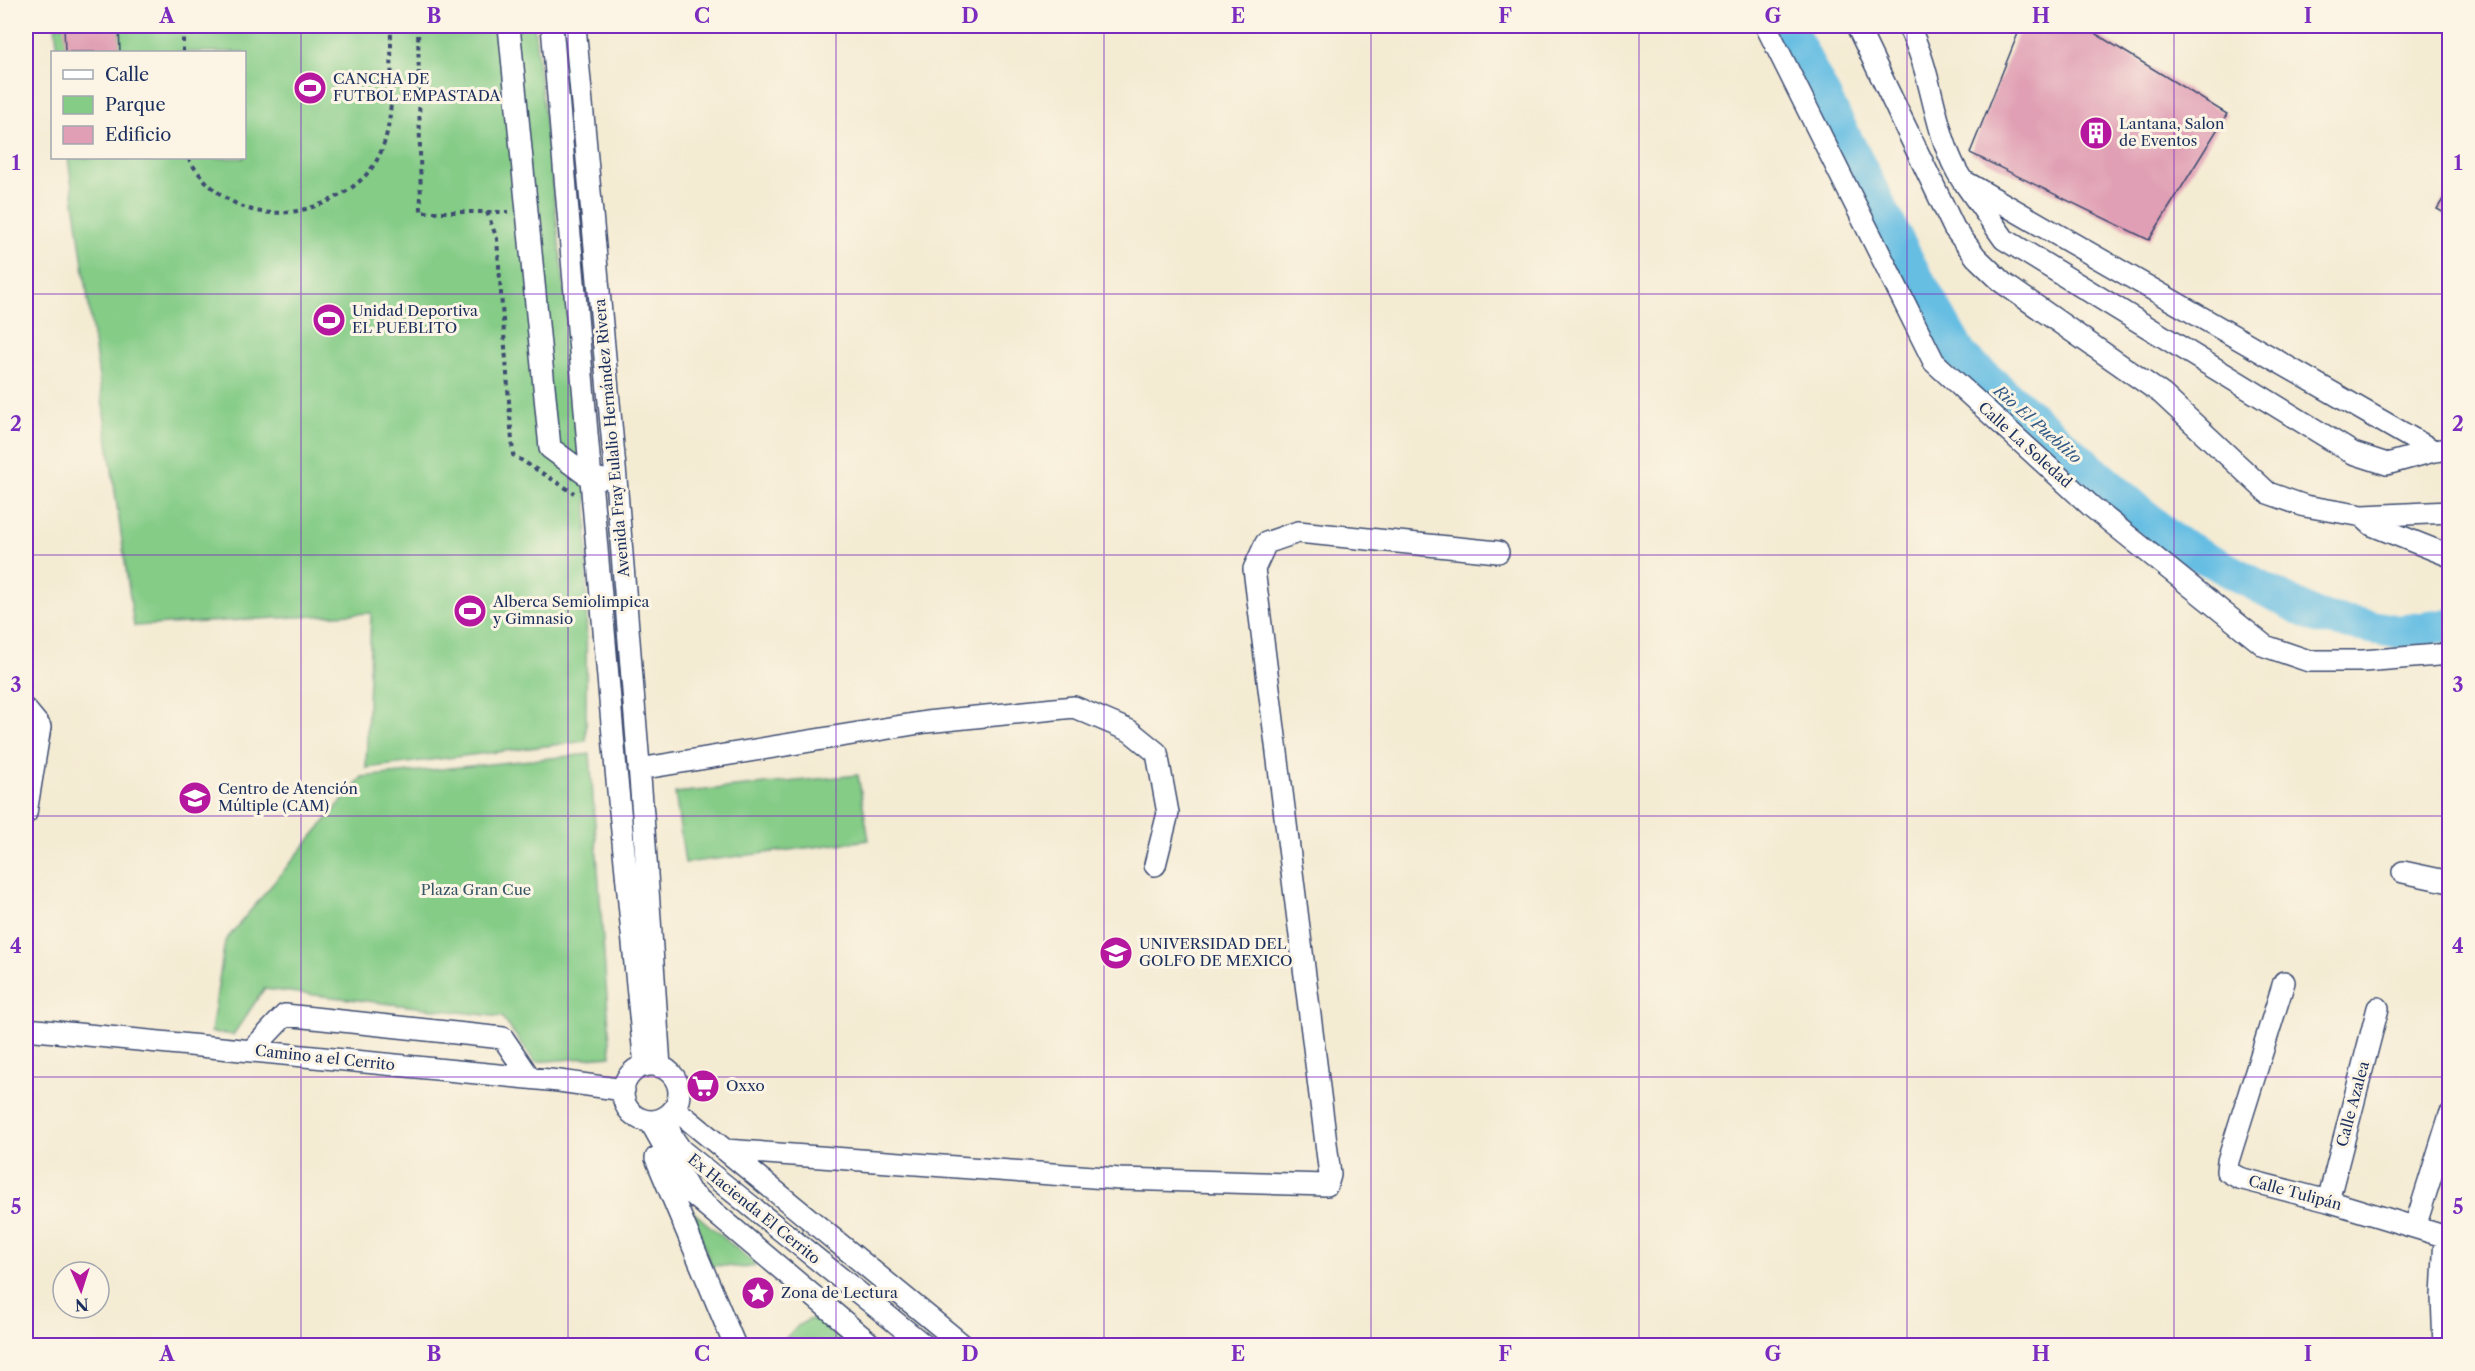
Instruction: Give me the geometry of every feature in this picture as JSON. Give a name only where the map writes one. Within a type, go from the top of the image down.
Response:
[{"type":"street","points":[[509,26],[550,448],[592,479],[616,479]]},
{"type":"street","name":"Avenida Fray Eulalio Hernández Rivera","points":[[552,26],[617,781],[653,1066]]},
{"type":"street","name":"Avenida Fray Eulalio Hernández Rivera","points":[[574,26],[616,479],[639,769],[653,1066]]},
{"type":"street","name":"Calle La Soledad","points":[[1766,26],[1934,362],[2092,507],[2265,646],[2309,661],[2363,661],[2450,654]]},
{"type":"street","points":[[1857,26],[1954,228],[1976,257],[2003,283],[2162,394],[2268,493],[2305,506],[2363,516],[2450,513]]},
{"type":"street","points":[[1908,26],[1920,47],[1951,163],[2004,239],[2353,453],[2387,464],[2442,450]]},
{"type":"street","points":[[1920,47],[1929,26]]},
{"type":"street","points":[[1962,180],[2442,450]]},
{"type":"street","points":[[2363,516],[2372,525],[2450,556]]},
{"type":"street","points":[[725,1150],[1120,1179],[1326,1185],[1330,1175],[1254,569],[1266,543],[1298,532],[1498,552]]},
{"type":"street","points":[[639,769],[926,722],[1074,707],[1130,731],[1157,753],[1168,813],[1155,865]]},
{"type":"street","points":[[26,710],[33,727],[26,813]]},
{"type":"street","points":[[2403,872],[2450,882]]},
{"type":"street","name":"Calle Tulipán","points":[[2284,982],[2228,1161],[2227,1171],[2239,1178],[2328,1201],[2447,1237]]},
{"type":"street","name":"Calle Azalea","points":[[2328,1201],[2378,1008]]},
{"type":"street","points":[[251,1051],[285,1015],[503,1038],[530,1078]]},
{"type":"street","name":"Camino a el Cerrito","points":[[26,1029],[530,1078],[624,1090]]},
{"type":"street","points":[[660,1121],[680,1096],[678,1083],[670,1072],[653,1066],[635,1071],[627,1079],[624,1090],[627,1106],[660,1121],[725,1150],[964,1346]]},
{"type":"street","points":[[2415,1227],[2450,1115]]},
{"type":"street","points":[[660,1121],[735,1346]]},
{"type":"street","points":[[660,1121],[690,1192],[873,1346]]},
{"type":"street","name":"Ex Hacienda El Cerrito","points":[[660,1121],[681,1150],[925,1346]]},
{"type":"street","points":[[2444,1346],[2442,1296],[2447,1237]]},
{"type":"path","points":[[183,26],[183,51]]},
{"type":"path","points":[[189,159],[198,175],[242,207],[269,212],[289,211],[323,205],[349,191],[379,157],[390,125],[391,26]]},
{"type":"path","points":[[418,26],[422,212],[527,212]]},
{"type":"path","points":[[487,212],[497,239],[513,455],[594,506]]},
{"type":"green space","name":"Unidad Deportiva EL PUEBLITO","points":[[55,26],[534,26],[587,482],[586,741],[366,768],[371,613],[134,626],[68,159],[246,159],[246,51],[58,51]]},
{"type":"green space","name":"Plaza Gran Cue","points":[[590,754],[611,1056],[535,1062],[502,1017],[264,989],[233,1035],[211,1032],[225,941],[362,777]]},
{"type":"green space","points":[[858,775],[869,840],[685,863],[675,793]]},
{"type":"green space","points":[[692,1211],[756,1265],[745,1268],[711,1266]]},
{"type":"green space","points":[[822,1318],[857,1345],[777,1346],[799,1325],[808,1320]]},
{"type":"building","points":[[64,26],[119,26],[120,51],[65,51]]},
{"type":"building","name":"Lantana, Salon de Eventos","points":[[2021,26],[2083,26],[2227,114],[2149,240],[1970,153]]},
{"type":"building","points":[[2450,188],[2450,216],[2437,209]]},
{"type":"waterway","name":"Rio El Pueblito","points":[[1788,26],[1911,268],[1961,356],[2172,540],[2317,617],[2399,632],[2450,625]]},
{"type":"place","name":"CANCHA DE FUTBOL EMPASTADA","points":[[310,88]]},
{"type":"place","name":"Lantana, Salon de Eventos","points":[[2096,133]]},
{"type":"place","name":"Unidad Deportiva EL PUEBLITO","points":[[329,320]]},
{"type":"place","name":"Alberca Semiolimpica y Gimnasio","points":[[470,611]]},
{"type":"place","name":"Centro de Atención Múltiple (CAM)","points":[[195,798]]},
{"type":"place","name":"UNIVERSIDAD DEL GOLFO DE MEXICO","points":[[1116,953]]},
{"type":"place","name":"Oxxo","points":[[703,1086]]},
{"type":"place","name":"Zona de Lectura","points":[[758,1293]]}]
